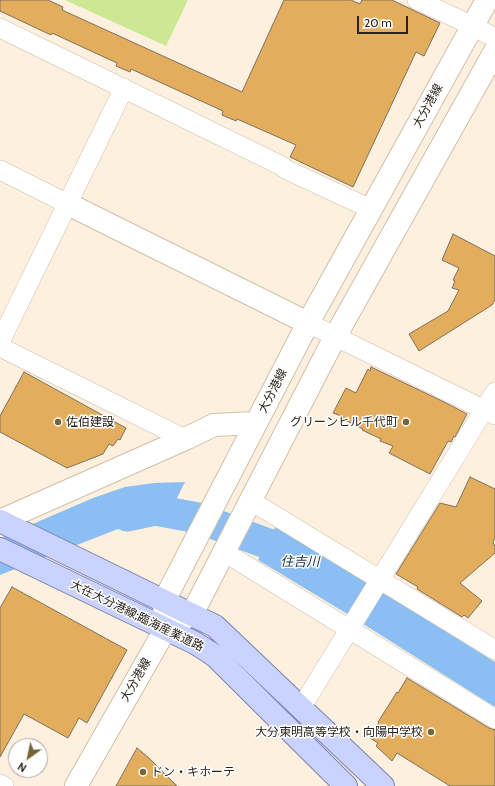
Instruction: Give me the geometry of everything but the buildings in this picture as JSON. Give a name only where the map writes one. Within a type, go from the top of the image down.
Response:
[{"type":"main road","name":"大分港線","points":[[76,786],[165,630],[164,601],[308,323],[487,0]]},
{"type":"main road","points":[[165,630],[192,614],[335,337],[495,51]]},
{"type":"main road","points":[[68,204],[308,323]]},
{"type":"main road","points":[[8,525],[214,424],[256,423]]},
{"type":"main road","name":"大在大分港線;臨海産業道路","points":[[8,525],[216,626],[383,786]]},
{"type":"main road","name":"大在大分港線;臨海産業道路","points":[[0,549],[165,630],[195,643],[215,656],[346,786]]},
{"type":"street","points":[[417,0],[495,38]]},
{"type":"street","points":[[0,28],[280,165],[287,170],[371,209]]},
{"type":"street","points":[[0,342],[124,88]]},
{"type":"street","points":[[0,170],[68,204]]},
{"type":"street","points":[[308,323],[489,413]]},
{"type":"street","points":[[0,347],[185,439]]},
{"type":"street","points":[[301,708],[378,582],[489,413],[495,392]]},
{"type":"street","points":[[250,502],[378,582],[495,650]]},
{"type":"street","points":[[225,550],[351,626],[495,719]]},
{"type":"street","points":[[0,784],[4,786]]},
{"type":"green space","points":[[65,0],[188,0],[166,46]]},
{"type":"water","points":[[185,482],[165,522],[118,529],[0,575],[0,538],[93,498],[125,487],[154,483]]},
{"type":"water","name":"住吉川","points":[[276,526],[495,662],[495,707],[349,615],[258,560]]},
{"type":"waterway","name":"住吉川","points":[[127,516],[155,510],[198,518],[274,546],[304,565]]},
{"type":"place","name":"佐伯建設","points":[[58,422]]},
{"type":"place","name":"グリーンヒル千代町","points":[[406,422]]},
{"type":"place","name":"大分東明高等学校・向陽中学校","points":[[431,732]]},
{"type":"place","name":"ドン・キホーテ","points":[[143,772]]}]
